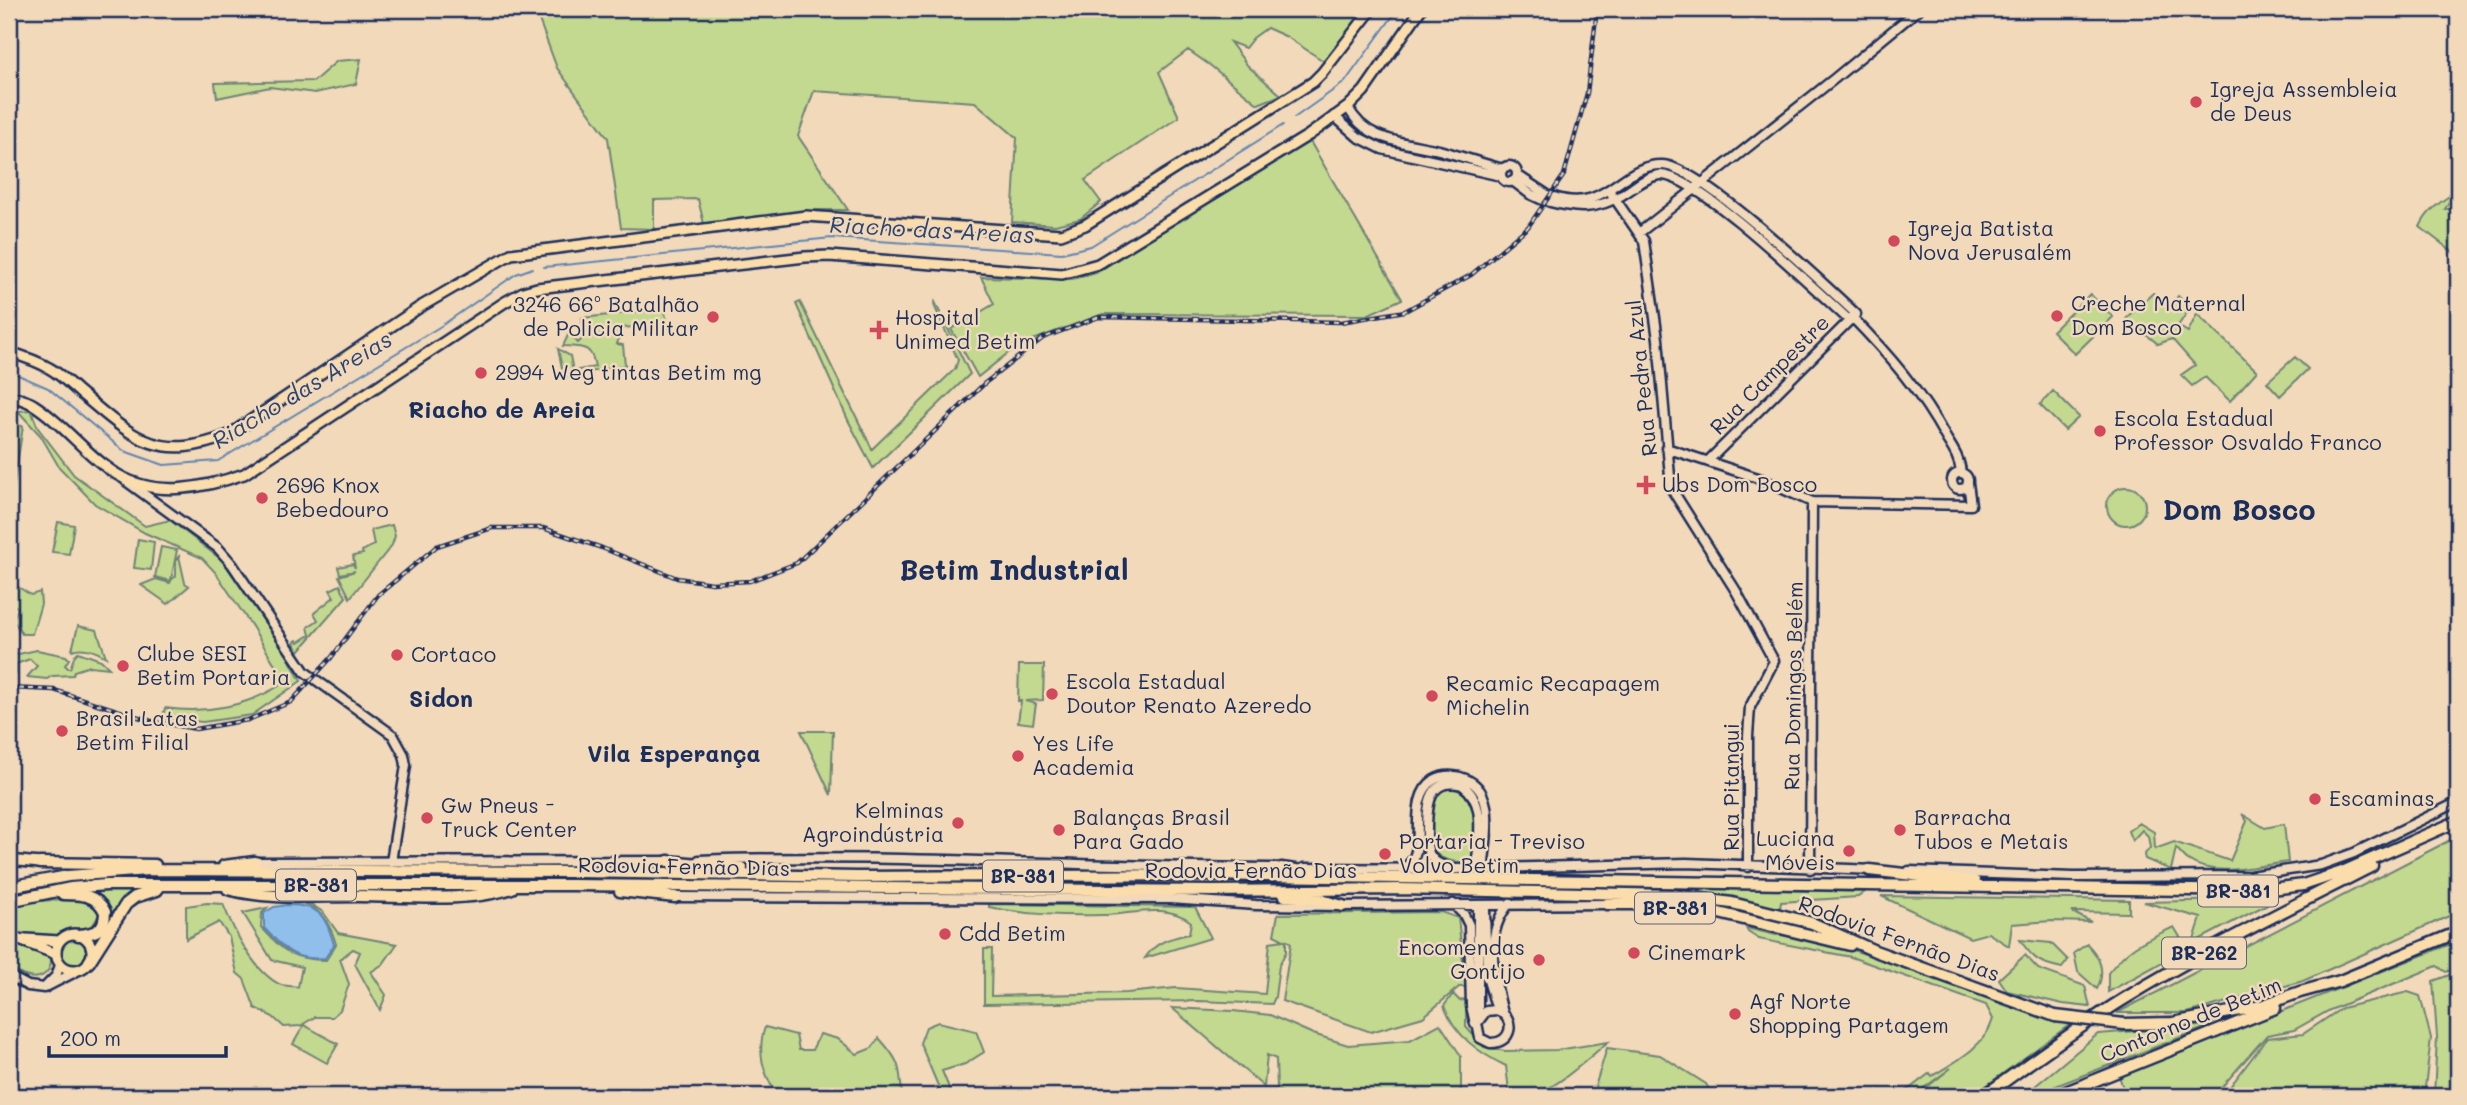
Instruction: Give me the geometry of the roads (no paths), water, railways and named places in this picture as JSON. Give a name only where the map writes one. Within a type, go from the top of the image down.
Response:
[{"type":"highway","name":"Rodovia Fernão Dias","points":[[9,887],[68,876],[148,870],[207,870],[858,877],[1342,877],[2256,891],[2303,885],[2342,872],[2458,821]]},
{"type":"highway","name":"Contorno de Betim","points":[[1984,1096],[2123,1000],[2240,932],[2438,832]]},
{"type":"highway","points":[[667,861],[833,872],[858,877]]},
{"type":"highway","name":"BR-381","points":[[207,870],[255,862]]},
{"type":"highway","points":[[40,863],[144,864],[194,871]]},
{"type":"highway","points":[[1282,868],[1342,877]]},
{"type":"highway","name":"BR-381","points":[[1869,870],[2027,888]]},
{"type":"highway","name":"Rodovia Fernão Dias","points":[[196,885],[214,884],[242,892],[267,895],[383,896],[479,896],[520,885],[1211,891],[1400,889],[1671,895],[1732,904],[1812,923],[1875,951],[2055,1016],[2124,1024],[2173,1023],[2261,1006],[2340,981],[2458,932]]},
{"type":"highway","points":[[9,901],[41,893],[106,885],[196,885]]},
{"type":"highway","points":[[85,966],[126,904],[135,897],[148,891],[196,885]]},
{"type":"highway","name":"BR-381","points":[[571,885],[675,897]]},
{"type":"highway","points":[[1211,891],[1314,898],[1343,906]]},
{"type":"highway","points":[[41,893],[73,894],[97,900],[105,912],[103,925],[93,934],[78,935]]},
{"type":"highway","name":"BR-381","points":[[1607,904],[1674,907],[1875,951]]},
{"type":"highway","name":"Contorno de Betim","points":[[2056,1096],[2340,981]]},
{"type":"main road","points":[[9,352],[51,368],[131,435],[154,444],[173,447],[191,445],[211,442],[229,435],[420,307],[511,254],[806,216],[1061,234],[1085,225],[1313,82],[1372,9]]},
{"type":"main road","points":[[118,475],[147,485],[170,488],[204,486],[244,474],[523,292],[542,287],[829,256],[1062,274],[1081,271],[1098,264],[1309,135],[1348,107],[1364,92],[1421,9]]},
{"type":"main road","points":[[1639,233],[1835,79],[1919,9]]},
{"type":"main road","points":[[1348,107],[1358,123],[1385,139],[1437,150],[1502,172],[1506,182],[1515,178]]},
{"type":"main road","points":[[1334,116],[1358,137],[1382,149],[1502,172],[1511,167],[1515,178],[1530,194],[1548,198],[1576,201],[1601,195],[1637,171],[1662,165],[1699,185],[1853,317],[1896,363],[1922,396],[1956,456],[1961,473],[1967,476],[1971,503]]},
{"type":"main road","points":[[1548,198],[1574,208],[1588,209],[1615,198],[1640,182],[1661,175],[1699,185]]},
{"type":"main road","name":"Rua Pedra Azul","points":[[1609,190],[1644,241],[1658,339],[1671,488],[1737,591],[1774,661],[1750,707]]},
{"type":"main road","name":"Rua Campestre","points":[[1708,461],[1853,317]]},
{"type":"main road","points":[[9,396],[33,404],[118,475],[218,548],[232,564],[305,672],[393,735],[406,765],[391,862]]},
{"type":"main road","points":[[1666,448],[1768,482],[1812,502],[1971,503]]},
{"type":"main road","points":[[1961,473],[1954,476],[1952,481],[1971,503]]},
{"type":"main road","points":[[1961,489],[1968,483]]},
{"type":"main road","points":[[164,509],[160,501],[162,493],[170,488]]},
{"type":"main road","name":"Rua Domingos Belém","points":[[1810,869],[1812,502]]},
{"type":"main road","name":"Rua Pitangui","points":[[1748,867],[1750,707]]},
{"type":"main road","points":[[1401,869],[1413,859],[1418,841],[1418,810],[1422,793],[1436,779],[1444,776],[1468,780],[1479,789],[1484,799],[1487,820],[1481,863],[1479,808],[1476,799],[1462,785],[1447,784],[1432,794],[1427,803],[1427,848],[1432,858],[1440,864],[1456,869]]},
{"type":"main road","name":"Rodovia Fernão Dias","points":[[255,862],[917,859],[1187,868],[1401,869],[1686,863],[2081,878],[2249,876],[2321,865],[2354,853],[2458,802]]},
{"type":"main road","points":[[9,859],[40,863]]},
{"type":"main road","points":[[9,866],[40,863]]},
{"type":"main road","name":"Rodovia Fernão Dias","points":[[675,897],[1170,899],[1256,905],[1343,906],[1607,904]]},
{"type":"main road","points":[[1500,1011],[1494,934],[1496,923],[1510,903]]},
{"type":"main road","points":[[1452,904],[1464,915],[1469,925],[1471,1006],[1480,1038],[1500,1042],[1510,1028],[1508,1018],[1500,1011],[1487,977],[1481,910],[1477,1023]]},
{"type":"main road","points":[[9,976],[28,986],[44,988],[85,966],[91,957],[91,946],[78,935],[68,935],[59,941],[55,954],[60,965],[70,970],[85,966]]},
{"type":"main road","points":[[10,936],[59,941]]},
{"type":"main road","points":[[10,936],[55,954]]},
{"type":"main road","points":[[44,988],[55,976],[60,965]]},
{"type":"main road","points":[[1477,1023],[1486,1011],[1500,1011]]},
{"type":"water","points":[[274,907],[307,907],[324,919],[334,945],[325,958],[305,958],[290,952],[264,928],[264,913]]},
{"type":"waterway","name":"Riacho das Areias","points":[[1294,118],[1345,82],[1398,9]]},
{"type":"waterway","name":"Riacho das Areias","points":[[544,267],[832,238],[1062,253],[1091,246],[1283,125]]},
{"type":"waterway","points":[[1357,129],[1373,140],[1393,148]]},
{"type":"waterway","points":[[1398,149],[1436,155],[1478,167]]},
{"type":"waterway","points":[[1627,181],[1658,172],[1689,181]]},
{"type":"waterway","points":[[1708,193],[1723,205]]},
{"type":"waterway","points":[[1768,241],[1775,247]]},
{"type":"waterway","points":[[1791,261],[1817,285]]},
{"type":"waterway","name":"Riacho das Areias","points":[[9,371],[48,388],[124,451],[164,465],[218,461],[441,326],[516,274],[533,268]]},
{"type":"railway","points":[[9,688],[54,690],[151,721],[196,729],[248,720],[291,702],[331,658],[378,595],[437,546],[492,528],[543,528],[677,578],[712,583],[750,581],[797,563],[985,383],[1043,338],[1099,317],[1341,322],[1405,311],[1471,275],[1528,227],[1564,175],[1587,93],[1597,9]]},
{"type":"place","name":"Igreja Assembleia de Deus","points":[[2196,102]]},
{"type":"place","name":"Igreja Batista Nova Jerusalém","points":[[1894,241]]},
{"type":"place","name":"Creche Maternal Dom Bosco","points":[[2057,316]]},
{"type":"place","name":"3246 66º Batalhão de Policia Militar","points":[[713,317]]},
{"type":"place","name":"Hospital Unimed Betim","points":[[879,330]]},
{"type":"place","name":"2994 Weg tintas Betim mg","points":[[481,373]]},
{"type":"place","name":"Escola Estadual Professor Osvaldo Franco","points":[[2100,431]]},
{"type":"place","name":"Ubs Dom Bosco","points":[[1646,485]]},
{"type":"place","name":"2696 Knox Bebedouro","points":[[262,498]]},
{"type":"place","name":"Cortaco","points":[[397,655]]},
{"type":"place","name":"Clube SESI Betim Portaria","points":[[123,666]]},
{"type":"place","name":"Escola Estadual Doutor Renato Azeredo","points":[[1052,694]]},
{"type":"place","name":"Recamic Recapagem Michelin","points":[[1432,696]]},
{"type":"place","name":"Brasil Latas Betim Filial","points":[[62,731]]},
{"type":"place","name":"Yes Life Academia","points":[[1018,756]]},
{"type":"place","name":"Escaminas","points":[[2315,799]]},
{"type":"place","name":"Gw Pneus - Truck Center","points":[[427,818]]},
{"type":"place","name":"Kelminas Agroindústria","points":[[958,823]]},
{"type":"place","name":"Balanças Brasil Para Gado","points":[[1059,830]]},
{"type":"place","name":"Barracha Tubos e Metais","points":[[1900,830]]},
{"type":"place","name":"Luciana Móveis","points":[[1849,851]]},
{"type":"place","name":"Portaria - Treviso Volvo Betim","points":[[1385,854]]},
{"type":"place","name":"Cdd Betim","points":[[945,934]]},
{"type":"place","name":"Cinemark","points":[[1634,953]]},
{"type":"place","name":"Encomendas Gontijo","points":[[1539,960]]},
{"type":"place","name":"Agf Norte Shopping Partagem","points":[[1735,1014]]},
{"type":"district","name":"Riacho de Areia","points":[[502,410]]},
{"type":"district","name":"Dom Bosco","points":[[2239,510]]},
{"type":"district","name":"Betim Industrial","points":[[1014,570]]},
{"type":"district","name":"Sidon","points":[[441,699]]},
{"type":"district","name":"Vila Esperança","points":[[674,754]]}]
